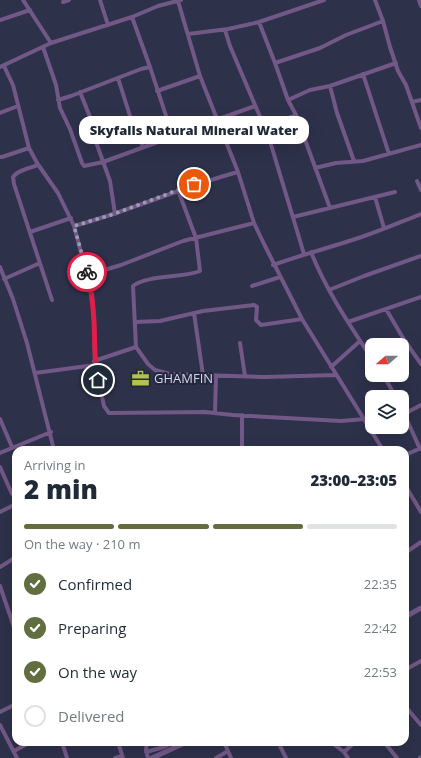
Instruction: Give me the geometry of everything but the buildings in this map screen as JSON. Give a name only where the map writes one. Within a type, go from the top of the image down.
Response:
[{"type":"street","points":[[23,0],[51,43]]},
{"type":"street","points":[[63,2],[69,0]]},
{"type":"street","points":[[100,0],[108,25]]},
{"type":"street","points":[[179,0],[200,76],[238,172],[254,223],[273,265],[302,319],[365,419],[341,421],[198,412],[110,413],[104,406],[95,363],[93,306],[88,275],[74,226],[52,183],[38,165],[29,148],[12,85],[2,67],[51,43],[108,25],[158,6],[179,0]]},
{"type":"street","points":[[188,34],[224,30],[259,22],[324,0]]},
{"type":"street","points":[[375,0],[383,21],[390,47],[421,128]]},
{"type":"street","points":[[419,0],[421,6]]},
{"type":"street","points":[[0,20],[30,10]]},
{"type":"street","points":[[132,17],[173,137]]},
{"type":"street","points":[[275,63],[320,48],[346,35],[383,21]]},
{"type":"street","points":[[259,22],[288,100],[296,115],[330,208]]},
{"type":"street","points":[[224,30],[264,127],[304,254]]},
{"type":"street","points":[[43,47],[56,85],[60,108],[70,129],[84,166],[88,167],[103,162],[143,146],[217,122],[255,106]]},
{"type":"street","points":[[288,100],[310,90],[330,86],[396,63]]},
{"type":"street","points":[[58,100],[150,67]]},
{"type":"street","points":[[363,74],[389,154]]},
{"type":"street","points":[[157,91],[200,76]]},
{"type":"street","points":[[118,78],[130,116],[143,146]]},
{"type":"street","points":[[330,86],[337,114],[354,161]]},
{"type":"street","points":[[80,92],[92,122],[96,142],[110,181],[114,214]]},
{"type":"street","points":[[412,102],[421,100]]},
{"type":"street","points":[[0,113],[18,106]]},
{"type":"street","points":[[264,127],[296,115]]},
{"type":"street","points":[[316,168],[336,162],[363,161],[408,150],[421,145]]},
{"type":"street","points":[[0,157],[29,148]]},
{"type":"street","points":[[38,165],[23,170],[15,174],[13,177],[52,300]]},
{"type":"street","points":[[74,226],[114,214],[208,180],[238,172]]},
{"type":"street","points":[[418,181],[421,190]]},
{"type":"street","points":[[178,190],[196,238],[200,266],[199,271],[137,283],[133,286],[136,347],[142,357],[155,370],[170,374],[301,377],[336,375]]},
{"type":"street","points":[[293,217],[395,192]]},
{"type":"street","points":[[374,198],[384,228]]},
{"type":"street","points":[[273,265],[304,254],[335,246],[421,214]]},
{"type":"street","points":[[30,232],[71,218]]},
{"type":"street","points":[[88,275],[121,265],[164,248],[254,223]]},
{"type":"street","points":[[311,252],[329,290],[365,348]]},
{"type":"street","points":[[329,290],[421,256]]},
{"type":"street","points":[[4,278],[40,263]]},
{"type":"street","points":[[0,267],[24,330],[53,446]]},
{"type":"street","points":[[252,286],[280,277]]},
{"type":"street","points":[[348,322],[386,308],[420,299]]},
{"type":"street","points":[[135,322],[160,321],[194,313],[254,305],[257,307],[256,320],[261,325],[302,319]]},
{"type":"street","points":[[386,308],[399,332],[421,364]]},
{"type":"street","points":[[194,313],[204,375]]},
{"type":"street","points":[[331,367],[360,341]]},
{"type":"street","points":[[240,343],[245,376]]},
{"type":"street","points":[[35,373],[95,363],[136,347]]},
{"type":"street","points":[[215,413],[216,376]]},
{"type":"street","points":[[409,411],[421,405]]},
{"type":"street","points":[[242,415],[242,446]]},
{"type":"street","points":[[0,419],[12,447],[0,453]]},
{"type":"street","points":[[409,425],[420,448],[409,453]]},
{"type":"street","points":[[15,446],[51,432]]},
{"type":"street","points":[[374,434],[381,446]]},
{"type":"street","points":[[0,467],[12,494]]},
{"type":"street","points":[[409,492],[421,512]]},
{"type":"street","points":[[0,512],[12,506]]},
{"type":"street","points":[[409,550],[421,542]]},
{"type":"street","points":[[0,567],[12,560]]},
{"type":"street","points":[[0,586],[12,621]]},
{"type":"street","points":[[409,615],[421,608]]},
{"type":"street","points":[[409,668],[421,661]]},
{"type":"street","points":[[0,712],[12,706]]},
{"type":"street","points":[[409,710],[421,724]]},
{"type":"street","points":[[1,728],[17,758]]},
{"type":"street","points":[[14,751],[23,746]]},
{"type":"street","points":[[63,746],[67,758]]},
{"type":"street","points":[[115,758],[122,757],[119,746]]},
{"type":"street","points":[[147,746],[146,752],[148,758]]},
{"type":"street","points":[[146,752],[166,746]]},
{"type":"street","points":[[152,758],[177,746]]},
{"type":"street","points":[[226,746],[231,758]]},
{"type":"street","points":[[280,746],[286,758]]},
{"type":"street","points":[[337,746],[348,758]]},
{"type":"street","points":[[344,752],[351,746]]},
{"type":"street","points":[[387,746],[397,758]]},
{"type":"street","points":[[216,758],[228,752]]},
{"type":"way so far","points":[[87,272],[74,226],[137,207],[194,184]]},
{"type":"place","name":"Skyfalls Natural Mineral Water","points":[[194,184]]},
{"type":"place","name":"GHAMFIN","points":[[141,378]]},
{"type":"route","points":[[87,272],[92,294],[95,365],[98,380]]}]
